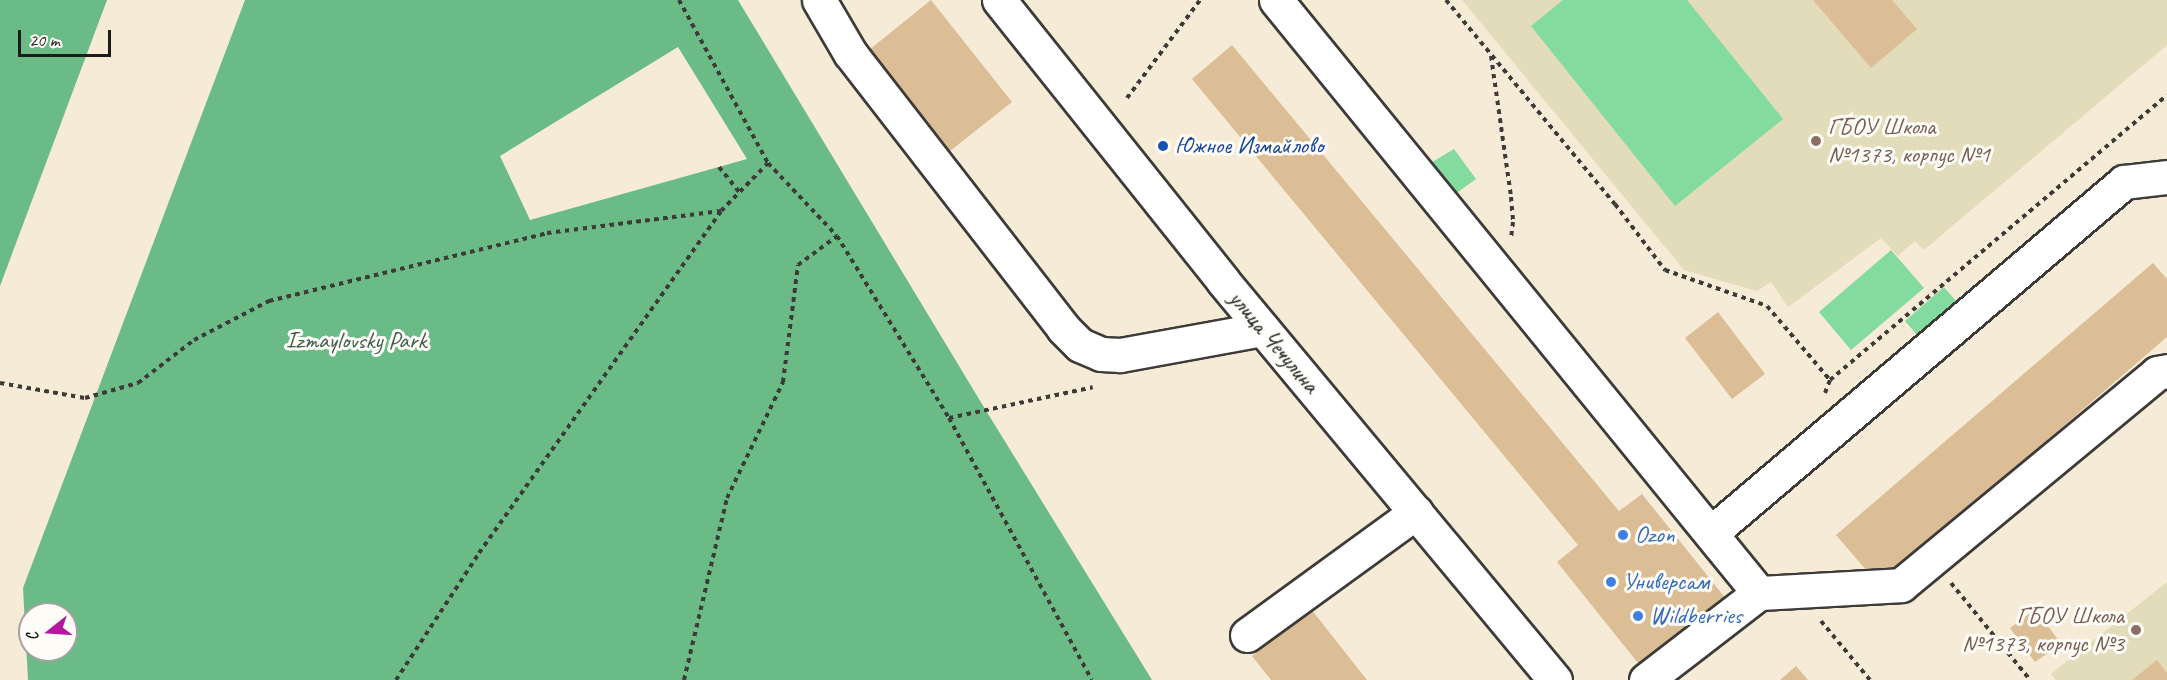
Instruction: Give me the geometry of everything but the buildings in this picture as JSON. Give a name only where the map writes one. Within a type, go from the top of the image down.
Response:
[{"type":"street","points":[[819,0],[849,53],[1063,328],[1080,345],[1101,354],[1120,355],[1263,329]]},
{"type":"street","name":"улица Чечулина","points":[[999,0],[1223,281],[1555,680]]},
{"type":"street","points":[[1276,0],[1759,593]]},
{"type":"street","points":[[1711,533],[2124,182],[2167,177]]},
{"type":"street","points":[[1213,337],[1223,302],[1223,281]]},
{"type":"street","points":[[1666,674],[1759,593],[1901,585],[2157,373],[2167,371]]},
{"type":"street","points":[[1247,635],[1416,512]]},
{"type":"path","points":[[679,0],[768,163],[837,236],[949,418],[1092,680]]},
{"type":"path","points":[[1127,98],[1200,0]]},
{"type":"path","points":[[1446,0],[1614,204],[1665,270],[1767,306],[1830,380]]},
{"type":"path","points":[[1491,55],[1513,222],[1509,247],[1498,272]]},
{"type":"path","points":[[1823,401],[1830,380],[2167,96]]},
{"type":"path","points":[[396,680],[479,553],[721,211],[768,163]]},
{"type":"path","points":[[719,167],[739,192]]},
{"type":"path","points":[[0,383],[85,398],[138,383],[194,340],[269,301],[547,233],[721,211]]},
{"type":"path","points":[[684,680],[727,498],[783,382],[798,265],[837,236]]},
{"type":"path","points":[[1932,560],[2030,680]]},
{"type":"path","points":[[1796,591],[1870,680]]},
{"type":"shaded area","name":"ГБОУ Школа №1373, корпус №1","points":[[1462,0],[2167,0],[2167,45],[1924,250],[1915,241],[1898,256],[1881,238],[1788,307],[1771,282],[1757,291],[1684,270]]},
{"type":"shaded area","name":"ГБОУ Школа №1373, корпус №3","points":[[2167,582],[2167,680],[2056,680],[2051,674]]},
{"type":"green space","points":[[0,0],[107,0],[0,286]]},
{"type":"green space","name":"Izmaylovsky Park","points":[[245,0],[738,0],[1152,680],[28,680],[27,662],[78,662],[78,602],[24,602],[23,588]],"holes":[[[678,47],[747,159],[530,220],[500,156]]]},
{"type":"green space","points":[[1563,0],[1687,0],[1783,119],[1675,206],[1531,26]]},
{"type":"green space","points":[[1454,149],[1476,179],[1447,200],[1422,168]]},
{"type":"green space","points":[[1891,250],[1924,288],[1851,350],[1819,312]]},
{"type":"green space","points":[[1944,287],[1963,309],[1924,343],[1905,321]]},
{"type":"place","name":"ГБОУ Школа №1373, корпус №1","points":[[1816,141]]},
{"type":"place","name":"Южное Измайлово","points":[[1163,146]]},
{"type":"place","name":"Ozon","points":[[1623,535]]},
{"type":"place","name":"Универсам","points":[[1611,582]]},
{"type":"place","name":"Wildberries","points":[[1638,616]]},
{"type":"place","name":"ГБОУ Школа №1373, корпус №3","points":[[2136,630]]}]
